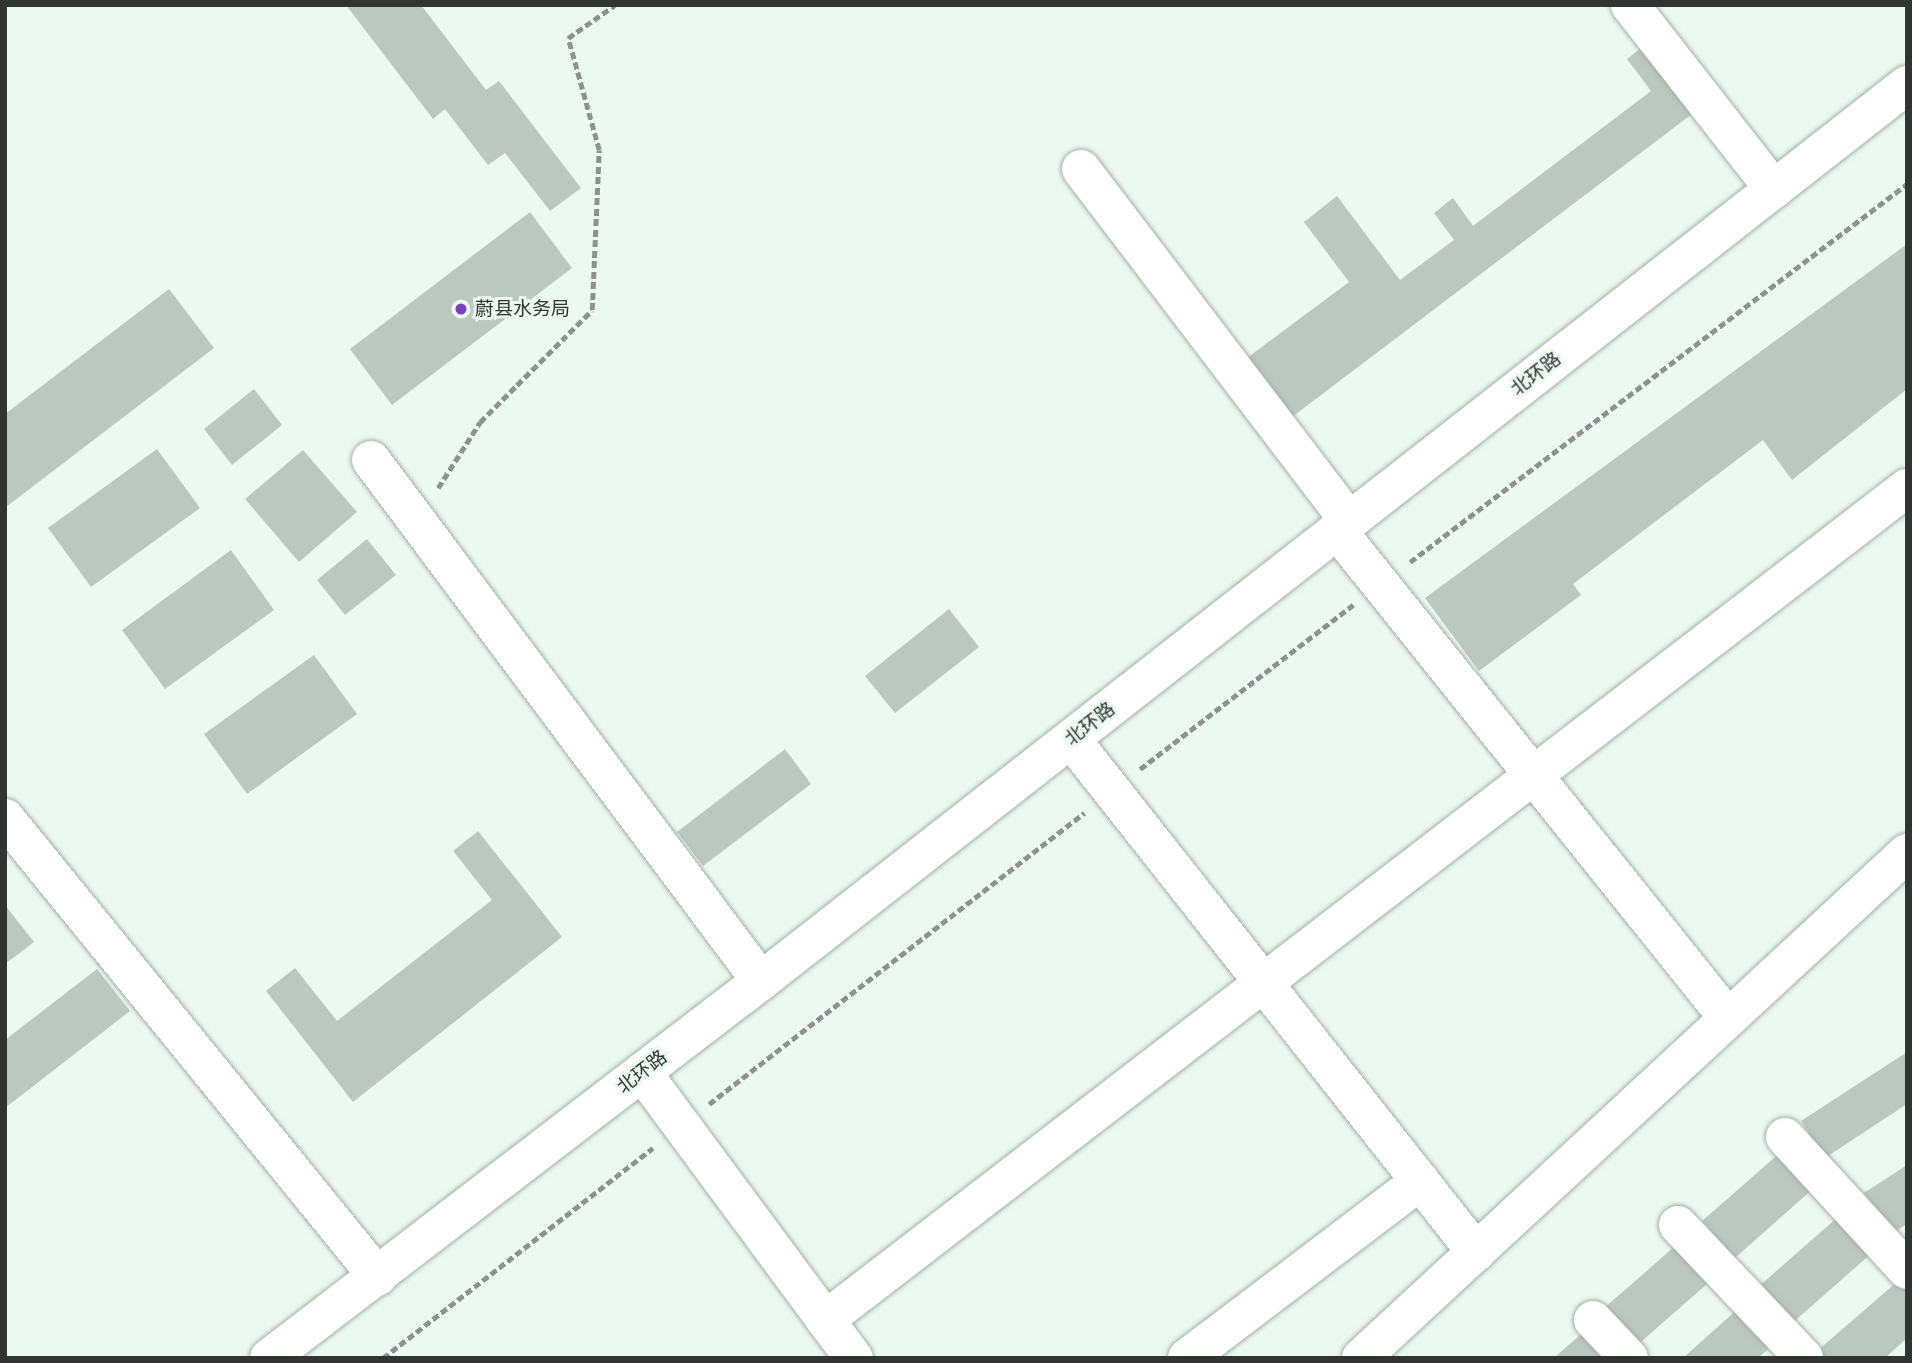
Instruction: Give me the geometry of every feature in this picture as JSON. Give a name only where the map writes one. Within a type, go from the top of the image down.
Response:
[{"type":"street","points":[[1630,5],[1773,189]]},
{"type":"street","name":"北环路","points":[[269,1358],[761,981],[1907,85]]},
{"type":"street","points":[[1081,169],[1343,526],[1533,775],[1728,1018]]},
{"type":"street","points":[[371,460],[761,981]]},
{"type":"street","points":[[825,1320],[1907,488]]},
{"type":"street","points":[[1071,739],[1476,1252]]},
{"type":"street","points":[[5,818],[378,1277]]},
{"type":"street","points":[[1361,1358],[1907,853]]},
{"type":"street","points":[[642,1072],[853,1358]]},
{"type":"street","points":[[1785,1137],[1907,1270]]},
{"type":"street","points":[[1187,1358],[1420,1181]]},
{"type":"street","points":[[1678,1226],[1804,1358]]},
{"type":"street","points":[[1593,1320],[1629,1358]]},
{"type":"path","points":[[434,545],[438,487],[480,422],[592,310],[599,150],[568,38],[615,5]]},
{"type":"building","points":[[346,5],[421,5],[486,90],[499,81],[581,188],[550,211],[505,153],[488,165],[445,109],[433,119]]},
{"type":"building","points":[[1642,47],[1692,114],[1292,417],[1247,358],[1349,282],[1304,222],[1337,196],[1400,280],[1454,240],[1434,213],[1453,198],[1473,226],[1651,91],[1627,59]]},
{"type":"building","name":"蔚县水务局","points":[[530,212],[572,268],[392,405],[350,349]]},
{"type":"building","points":[[1907,244],[1907,389],[1792,480],[1763,440],[1573,584],[1581,595],[1479,671],[1425,598]]},
{"type":"building","points":[[169,289],[214,348],[6,507],[5,414]]},
{"type":"building","points":[[254,389],[282,425],[232,465],[204,429]]},
{"type":"building","points":[[157,449],[200,508],[91,587],[48,528]]},
{"type":"building","points":[[303,450],[357,512],[299,562],[245,499]]},
{"type":"building","points":[[367,539],[396,575],[345,615],[317,580]]},
{"type":"building","points":[[231,550],[274,610],[165,689],[122,630]]},
{"type":"building","points":[[949,609],[979,647],[895,713],[865,676]]},
{"type":"building","points":[[314,655],[357,714],[247,794],[204,734]]},
{"type":"building","points":[[785,749],[811,784],[703,866],[677,832]]},
{"type":"building","points":[[478,831],[562,937],[353,1102],[266,991],[295,968],[337,1021],[492,900],[453,851]]},
{"type":"building","points":[[5,905],[34,942],[5,964]]},
{"type":"building","points":[[97,969],[130,1011],[5,1108],[5,1040]]},
{"type":"building","points":[[1907,1052],[1907,1104],[1825,1158],[1801,1121]]},
{"type":"building","points":[[1783,1150],[1815,1187],[1735,1258],[1702,1221]]},
{"type":"building","points":[[1907,1165],[1907,1224],[1891,1234],[1864,1193]]},
{"type":"building","points":[[1839,1216],[1872,1253],[1791,1324],[1758,1287]]},
{"type":"building","points":[[1682,1240],[1715,1277],[1634,1348],[1602,1310]]},
{"type":"building","points":[[1898,1281],[1907,1291],[1907,1338],[1885,1358],[1823,1358],[1817,1351]]},
{"type":"building","points":[[1742,1305],[1775,1343],[1758,1358],[1683,1358]]},
{"type":"building","points":[[1589,1327],[1616,1358],[1554,1358]]},
{"type":"place","name":"蔚县水务局","points":[[461,309]]}]
